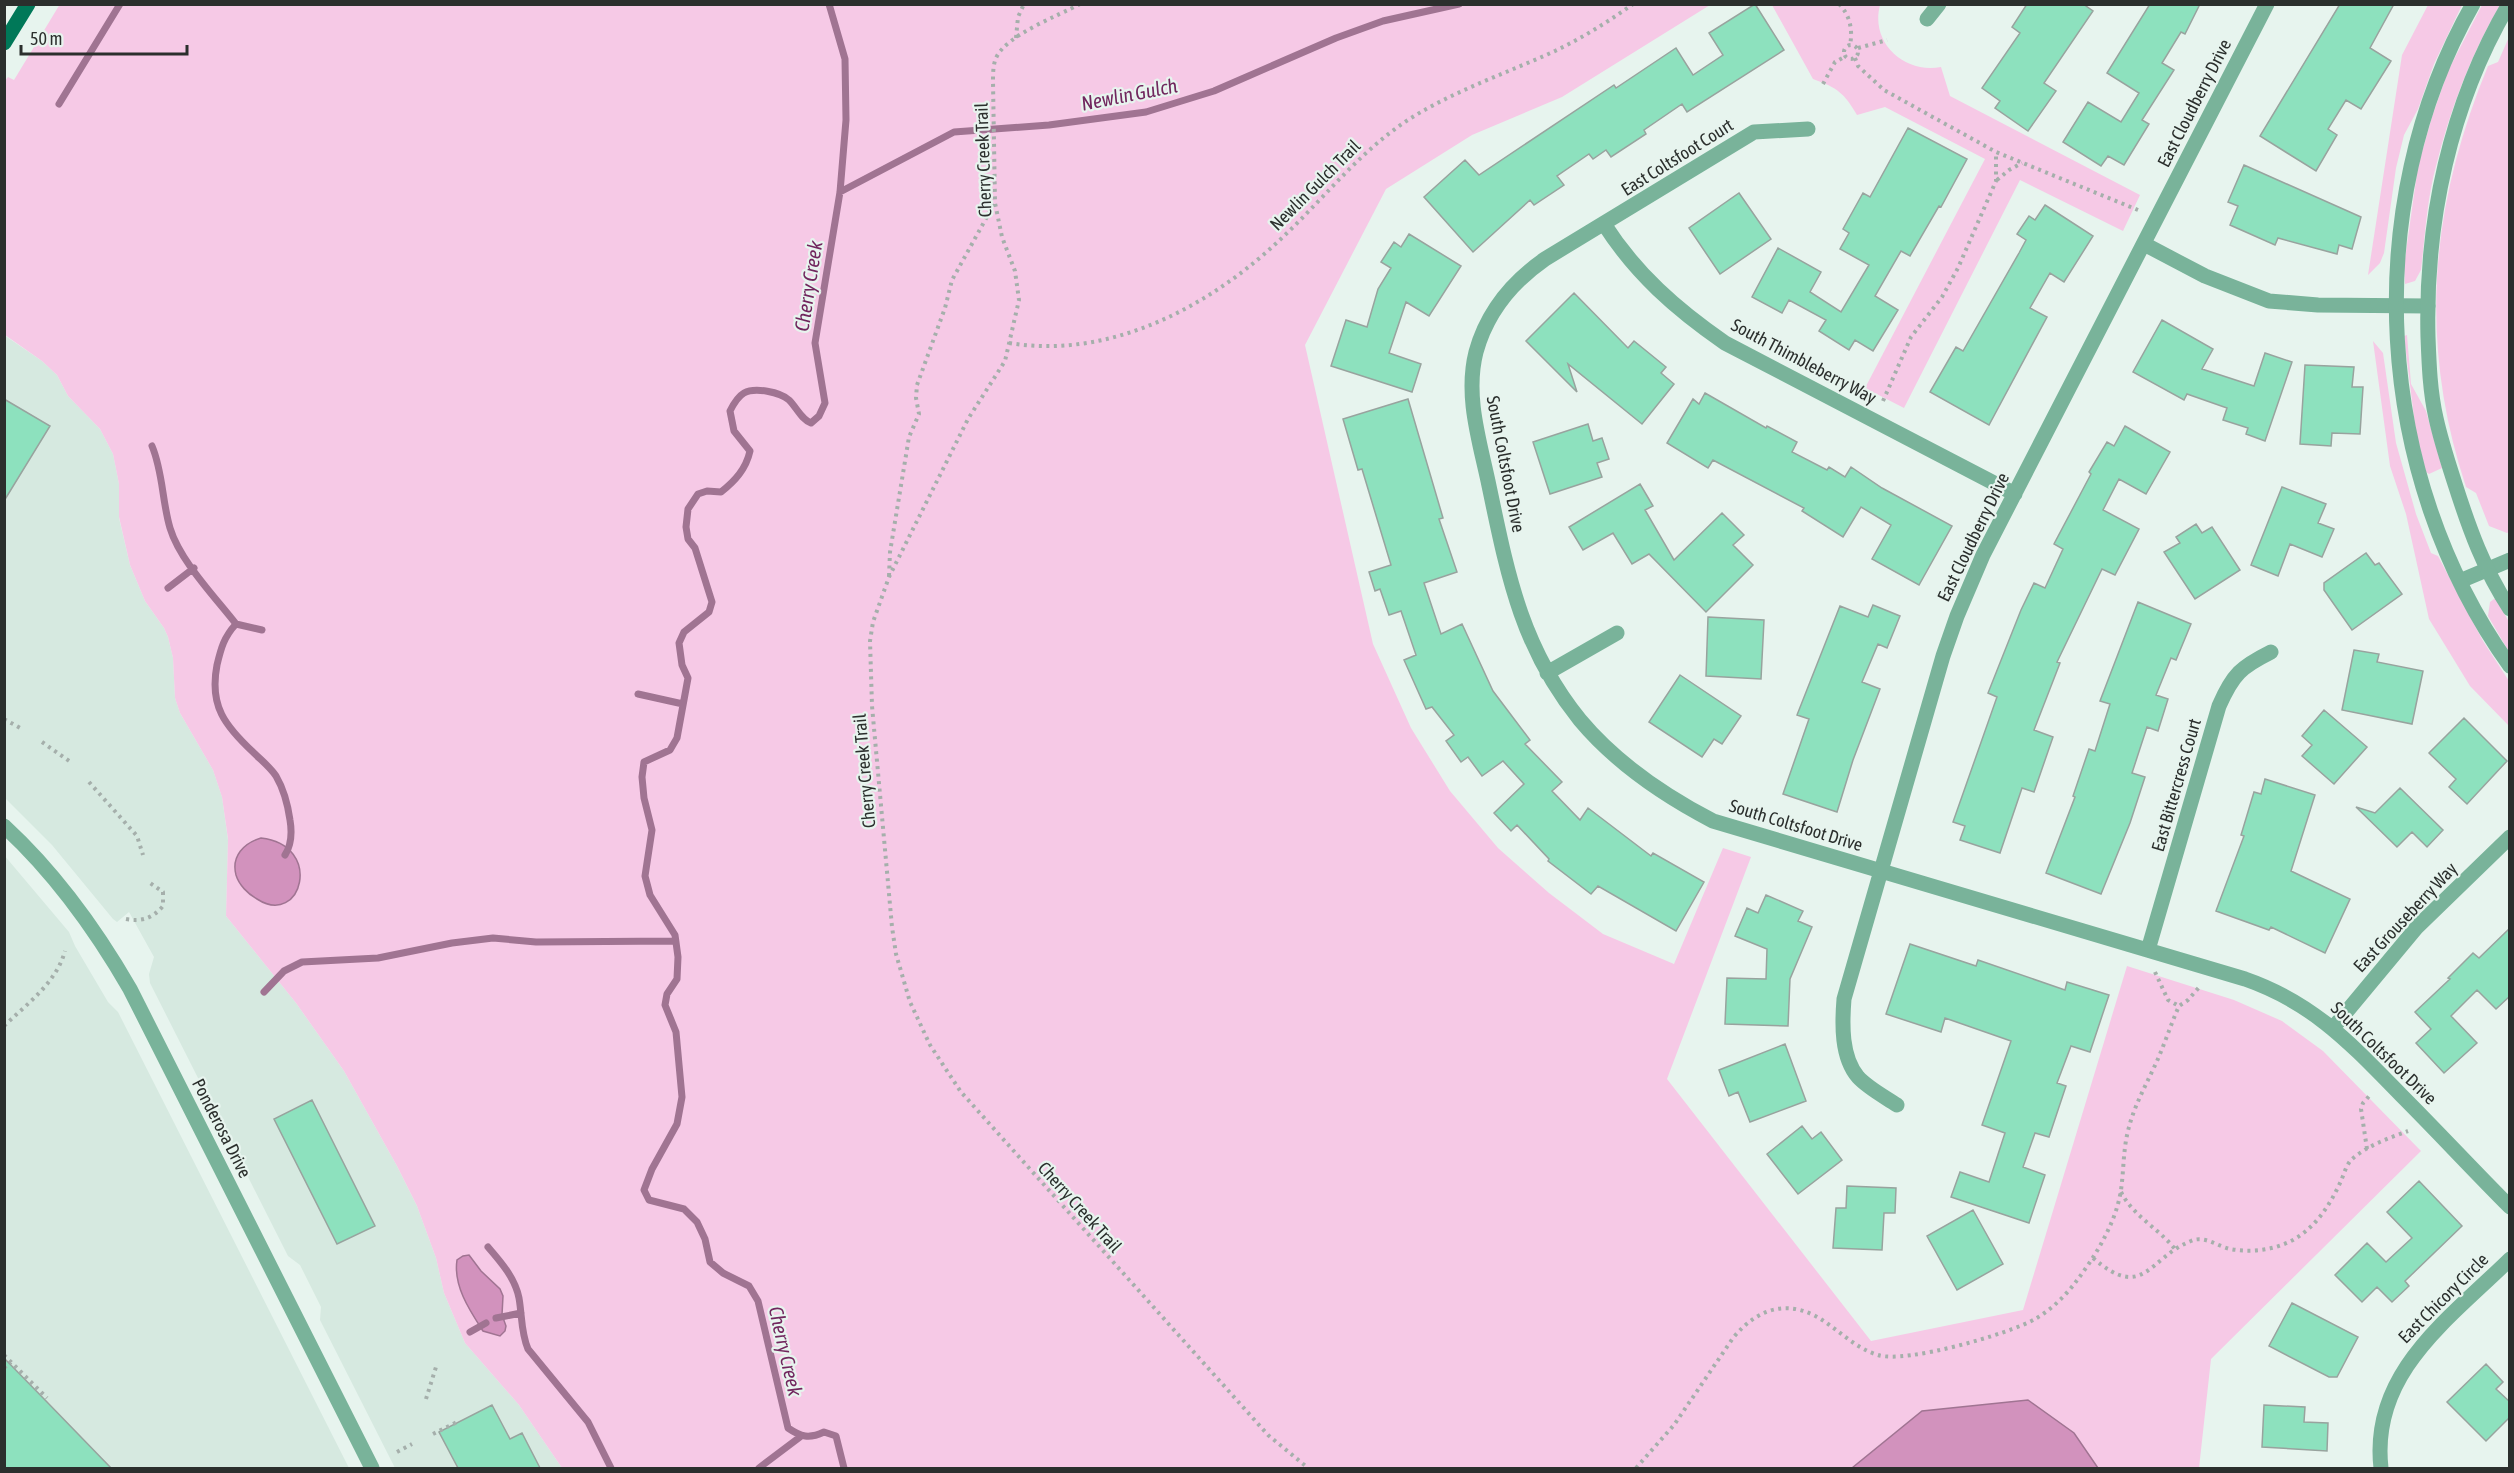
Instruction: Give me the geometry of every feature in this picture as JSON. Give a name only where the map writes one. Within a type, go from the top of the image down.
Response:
[{"type":"main road","points":[[4,43],[28,4]]},
{"type":"street","points":[[1927,19],[1940,4]]},
{"type":"street","name":"East Cloudberry Drive","points":[[1897,1105],[1860,1079],[1852,1068],[1847,1054],[1842,1019],[1848,979],[1957,616],[1974,576],[2015,494],[2267,4]]},
{"type":"street","points":[[2473,4],[2443,64],[2415,153],[2399,238],[2396,306],[2400,374],[2412,446],[2430,509],[2443,546],[2460,581],[2510,666]]},
{"type":"street","points":[[2509,4],[2489,39],[2473,76],[2446,158],[2434,225],[2428,306],[2430,374],[2436,418],[2467,522],[2486,569],[2510,609]]},
{"type":"street","name":"East Coltsfoot Court","points":[[1604,224],[1754,132],[1808,129]]},
{"type":"street","name":"South Thimbleberry Way","points":[[1604,224],[1624,254],[1658,292],[1725,343],[2015,494]]},
{"type":"street","name":"South Coltsfoot Drive","points":[[1604,224],[1545,259],[1524,274],[1509,289],[1482,334],[1473,369],[1474,415],[1507,570],[1524,625],[1547,673],[1580,719],[1607,749],[1644,779],[1687,808],[1713,820],[2262,985],[2305,1006],[2333,1028],[2367,1060],[2510,1207]]},
{"type":"street","points":[[2144,244],[2205,276],[2269,301],[2318,306],[2428,306]]},
{"type":"street","points":[[2460,581],[2510,560]]},
{"type":"street","points":[[1547,673],[1617,633]]},
{"type":"street","name":"East Bittercress Court","points":[[2148,950],[2219,706],[2227,687],[2243,666],[2271,652]]},
{"type":"street","name":"Ponderosa Drive","points":[[4,826],[31,852],[62,889],[125,981],[372,1468]]},
{"type":"street","name":"East Grouseberry Way","points":[[2333,1028],[2417,927],[2510,837]]},
{"type":"street","name":"East Chicory Circle","points":[[2381,1468],[2379,1447],[2382,1418],[2400,1375],[2421,1346],[2510,1259]]},
{"type":"path","points":[[1016,38],[1017,17],[1024,4]]},
{"type":"path","name":"Cherry Creek Trail","points":[[1080,4],[1016,38],[997,55],[993,82],[995,203],[1002,237],[1015,271],[1019,290],[1009,343],[1005,360],[971,413],[889,577],[873,622],[870,641],[872,706],[892,927],[902,977],[922,1030],[944,1069],[982,1117],[1268,1435],[1308,1468]]},
{"type":"path","name":"Newlin Gulch Trail","points":[[1009,343],[1034,347],[1088,345],[1139,329],[1210,296],[1246,271],[1286,235],[1350,167],[1404,123],[1450,97],[1582,37],[1633,4]]},
{"type":"path","points":[[1795,4],[1813,4]]},
{"type":"path","points":[[1839,4],[1846,13],[1851,30],[1850,45],[1845,49],[1846,56]]},
{"type":"path","points":[[1850,45],[1858,48],[1887,40]]},
{"type":"path","points":[[1855,58],[1858,48]]},
{"type":"path","points":[[1823,84],[1835,62],[1846,56],[1855,58]]},
{"type":"path","points":[[1855,58],[1858,66],[1884,90],[1996,152],[2138,210]]},
{"type":"path","points":[[1883,401],[1911,337],[1949,286],[1996,181],[1996,152]]},
{"type":"path","points":[[1996,181],[2022,163]]},
{"type":"path","points":[[889,577],[890,552],[909,436],[919,414],[916,398],[917,385],[945,308],[952,280],[995,203]]},
{"type":"path","points":[[4,719],[22,729]]},
{"type":"path","points":[[42,742],[72,763]]},
{"type":"path","points":[[89,782],[137,836],[143,855]]},
{"type":"path","points":[[126,919],[143,920],[163,906],[163,892],[150,883],[151,880]]},
{"type":"path","points":[[4,1026],[53,978],[60,967],[65,951]]},
{"type":"path","points":[[2155,972],[2168,1000],[2179,1006]]},
{"type":"path","points":[[1636,1468],[1674,1425],[1741,1328],[1761,1313],[1781,1308],[1801,1310],[1827,1323],[1861,1348],[1887,1357],[1989,1338],[2026,1324],[2050,1309],[2062,1298],[2093,1258],[2106,1232],[2121,1191],[2130,1122],[2179,1006],[2188,1000],[2201,985]]},
{"type":"path","points":[[2367,1149],[2361,1109],[2371,1094]]},
{"type":"path","points":[[2093,1258],[2115,1274],[2134,1277],[2145,1273],[2175,1249],[2198,1239],[2231,1249],[2248,1251],[2264,1250],[2287,1243],[2305,1233],[2316,1222],[2333,1197],[2349,1163],[2367,1149],[2408,1131]]},
{"type":"path","points":[[2121,1191],[2132,1209],[2160,1231],[2175,1249]]},
{"type":"path","points":[[4,1355],[46,1398]]},
{"type":"path","points":[[4,1368],[11,1362]]},
{"type":"path","points":[[426,1399],[436,1367]]},
{"type":"path","points":[[433,1434],[457,1422]]},
{"type":"path","points":[[398,1452],[412,1444]]},
{"type":"shaded area","points":[[60,4],[1710,5],[1562,97],[1472,135],[1386,189],[1305,345],[1373,644],[1411,728],[1450,791],[1498,848],[1549,893],[1603,934],[1674,964],[1723,848],[1751,857],[1667,1079],[1871,1341],[2023,1310],[2127,966],[2234,1000],[2282,1021],[2323,1051],[2421,1151],[2211,1359],[2199,1468],[562,1468],[519,1405],[465,1343],[444,1293],[436,1258],[417,1206],[344,1071],[296,1003],[226,916],[228,839],[222,797],[213,770],[180,713],[175,698],[173,658],[168,637],[145,601],[130,565],[119,517],[119,484],[113,454],[100,429],[68,396],[57,375],[42,361],[5,335],[4,82],[8,77],[14,80]]},
{"type":"shaded area","points":[[1772,5],[1880,5],[1878,19],[1885,43],[1893,53],[1914,66],[1941,67],[1950,96],[2140,195],[2123,231],[2020,180],[1904,408],[1865,388],[1985,159],[1885,107],[1857,115],[1840,92],[1813,79]]},
{"type":"shaded area","points":[[2428,5],[2462,5],[2434,64],[2418,109],[2404,135],[2396,168],[2384,253],[2380,263],[2368,275],[2402,55]]},
{"type":"shaded area","points":[[2482,5],[2500,5],[2480,43],[2455,103],[2433,179],[2421,270],[2415,281],[2405,284],[2404,266],[2418,166],[2448,71]]},
{"type":"shaded area","points":[[2509,37],[2509,532],[2507,533],[2489,526],[2476,493],[2466,487],[2451,433],[2441,380],[2437,327],[2437,275],[2443,222],[2453,170],[2468,118],[2488,66],[2498,62]]},
{"type":"shaded area","points":[[4,335],[42,361],[57,375],[68,396],[100,429],[113,454],[119,484],[119,518],[130,565],[145,601],[168,637],[173,658],[175,698],[180,713],[213,770],[222,797],[228,840],[226,916],[296,1003],[344,1071],[417,1206],[436,1258],[444,1293],[465,1343],[519,1405],[562,1468],[395,1468],[320,1320],[321,1307],[300,1265],[288,1256],[150,983],[149,974],[154,957],[129,912],[117,922],[113,919],[52,845],[5,798]]},
{"type":"shaded area","points":[[2407,335],[2411,384],[2426,411],[2442,468],[2429,474],[2426,472],[2416,433],[2404,336]]},
{"type":"shaded area","points":[[2373,341],[2383,353],[2396,443],[2416,514],[2431,553],[2438,556],[2483,641],[2509,681],[2509,726],[2470,686],[2429,619],[2406,514],[2390,466]]},
{"type":"shaded area","points":[[2494,599],[2509,622],[2509,652],[2488,616],[2490,602]]},
{"type":"shaded area","points":[[261,838],[281,844],[293,855],[299,868],[300,882],[295,894],[285,903],[273,905],[257,899],[244,889],[237,879],[235,862],[237,856],[249,843]]},
{"type":"shaded area","points":[[4,855],[69,932],[108,1002],[118,1012],[349,1468],[5,1468]]},
{"type":"shaded area","points":[[469,1255],[481,1271],[500,1289],[503,1296],[502,1315],[506,1326],[500,1336],[483,1331],[460,1289],[456,1270],[457,1260]]},
{"type":"shaded area","points":[[2028,1400],[2074,1433],[2098,1468],[1852,1468],[1922,1411]]},
{"type":"building","points":[[1755,4],[1784,50],[1687,112],[1682,104],[1644,130],[1646,134],[1611,157],[1606,150],[1593,159],[1589,154],[1557,176],[1564,185],[1534,205],[1530,200],[1473,252],[1424,197],[1465,160],[1479,175],[1614,85],[1616,88],[1676,48],[1693,75],[1723,55],[1709,33]]},
{"type":"building","points":[[2027,4],[2083,4],[2093,11],[2044,83],[2056,91],[2028,131],[1995,108],[2000,101],[1982,88],[2020,33],[2012,27]]},
{"type":"building","points":[[2150,4],[2200,4],[2185,34],[2181,32],[2162,63],[2174,70],[2142,120],[2149,124],[2124,165],[2108,156],[2101,166],[2063,142],[2088,102],[2121,122],[2139,93],[2107,73]]},
{"type":"building","points":[[2340,4],[2394,4],[2370,48],[2391,61],[2361,109],[2346,100],[2328,129],[2337,135],[2316,171],[2260,136]]},
{"type":"building","points":[[1908,128],[1967,159],[1941,207],[1939,206],[1910,256],[1901,251],[1875,296],[1898,310],[1873,351],[1855,340],[1849,350],[1819,331],[1826,320],[1789,300],[1782,313],[1752,297],[1778,248],[1821,272],[1810,292],[1841,312],[1869,265],[1840,249],[1849,233],[1843,229],[1863,193],[1870,197]]},
{"type":"building","points":[[2244,165],[2361,217],[2352,249],[2339,245],[2337,254],[2278,238],[2275,245],[2230,225],[2238,206],[2228,202]]},
{"type":"building","points":[[1739,193],[1771,239],[1720,274],[1689,228]]},
{"type":"building","points":[[2045,205],[2093,236],[2064,282],[2050,273],[2030,308],[2047,317],[1989,425],[1930,392],[1956,347],[1963,351],[2019,253],[2026,240],[2017,234],[2029,216],[2035,220]]},
{"type":"building","points":[[1409,234],[1461,266],[1429,316],[1406,302],[1389,353],[1421,364],[1412,392],[1331,366],[1346,320],[1367,327],[1378,289],[1391,268],[1381,262],[1394,242],[1401,247]]},
{"type":"building","points":[[1574,293],[1628,348],[1634,341],[1666,367],[1661,373],[1674,384],[1642,424],[1568,364],[1577,392],[1526,341]]},
{"type":"building","points":[[2162,320],[2213,349],[2202,369],[2254,386],[2265,353],[2292,362],[2265,441],[2246,434],[2248,428],[2223,420],[2227,408],[2187,394],[2184,400],[2133,372]]},
{"type":"building","points":[[2305,365],[2354,367],[2352,387],[2363,387],[2360,434],[2332,433],[2331,446],[2300,444]]},
{"type":"building","points":[[1705,393],[1766,428],[1767,426],[1797,442],[1792,452],[1827,470],[1829,467],[1845,477],[1851,467],[1882,488],[1952,526],[1919,585],[1872,559],[1891,525],[1861,507],[1843,537],[1802,511],[1804,508],[1713,460],[1708,468],[1667,443],[1693,399],[1699,404]]},
{"type":"building","points":[[4,399],[50,426],[4,501]]},
{"type":"building","points":[[1408,399],[1443,518],[1439,519],[1457,572],[1424,583],[1441,634],[1462,624],[1493,691],[1530,740],[1525,744],[1562,782],[1552,791],[1580,820],[1588,808],[1651,856],[1653,853],[1704,882],[1676,931],[1598,886],[1591,894],[1548,861],[1549,859],[1517,825],[1511,831],[1494,813],[1524,784],[1503,761],[1482,776],[1468,757],[1461,762],[1446,741],[1454,735],[1432,707],[1426,709],[1404,660],[1416,655],[1401,611],[1389,615],[1380,589],[1375,591],[1369,572],[1391,565],[1362,469],[1358,470],[1343,419]]},
{"type":"building","points":[[1588,424],[1593,441],[1602,438],[1609,459],[1597,463],[1602,477],[1550,494],[1533,442]]},
{"type":"building","points":[[2125,426],[2170,452],[2146,494],[2119,479],[2103,510],[2139,529],[2115,575],[2102,569],[2057,662],[2060,663],[2034,730],[2053,737],[2034,792],[2022,788],[2000,853],[1960,840],[1965,826],[1953,822],[1997,697],[1988,693],[2021,610],[2034,583],[2045,588],[2063,549],[2054,544],[2091,474],[2089,472],[2107,442],[2114,446]]},
{"type":"building","points":[[1640,484],[1653,506],[1645,510],[1674,560],[1722,513],[1744,535],[1733,545],[1753,565],[1706,612],[1649,554],[1632,564],[1613,533],[1583,550],[1569,527]]},
{"type":"building","points":[[2282,487],[2326,504],[2318,523],[2334,529],[2322,557],[2290,544],[2278,576],[2251,565]]},
{"type":"building","points":[[2196,524],[2202,533],[2212,527],[2240,570],[2195,599],[2164,552],[2180,543],[2176,537]]},
{"type":"building","points":[[2366,553],[2375,565],[2379,563],[2402,594],[2352,630],[2324,590],[2324,583]]},
{"type":"building","points":[[2138,602],[2191,624],[2176,660],[2171,658],[2156,695],[2168,699],[2158,731],[2147,727],[2132,773],[2145,777],[2130,823],[2101,894],[2046,873],[2075,797],[2073,796],[2089,749],[2095,751],[2110,704],[2100,701]]},
{"type":"building","points":[[1873,605],[1900,616],[1887,648],[1878,644],[1862,682],[1880,689],[1853,760],[1837,812],[1783,794],[1809,719],[1797,715],[1840,606],[1868,617]]},
{"type":"building","points":[[1708,617],[1764,620],[1761,679],[1706,676]]},
{"type":"building","points":[[2354,650],[2379,654],[2377,662],[2423,671],[2412,724],[2342,710]]},
{"type":"building","points":[[1680,675],[1741,716],[1722,744],[1714,739],[1702,757],[1649,722]]},
{"type":"building","points":[[2324,710],[2367,747],[2334,784],[2302,756],[2312,745],[2302,736]]},
{"type":"building","points":[[2464,718],[2507,761],[2467,804],[2449,787],[2456,779],[2429,753]]},
{"type":"building","points":[[2265,779],[2315,795],[2291,871],[2350,899],[2325,953],[2271,927],[2269,930],[2216,911],[2244,836],[2241,835],[2254,792],[2261,794]]},
{"type":"building","points":[[2400,788],[2443,830],[2427,847],[2412,832],[2397,847],[2356,807],[2375,813]]},
{"type":"building","points":[[1766,895],[1803,911],[1798,921],[1812,927],[1790,979],[1788,1026],[1725,1024],[1727,978],[1766,979],[1767,949],[1735,936],[1747,908],[1758,913]]},
{"type":"building","points":[[2510,928],[2510,996],[2496,1009],[2477,990],[2451,1016],[2477,1043],[2444,1073],[2416,1043],[2431,1029],[2415,1012],[2450,979],[2448,978],[2473,953],[2479,958]]},
{"type":"building","points":[[1910,944],[1976,966],[1978,960],[2065,990],[2067,982],[2109,995],[2090,1052],[2071,1046],[2057,1083],[2066,1086],[2049,1137],[2035,1133],[2023,1167],[2045,1175],[2029,1223],[1951,1197],[1960,1172],[1989,1182],[2005,1133],[1982,1125],[2011,1041],[1945,1018],[1941,1032],[1886,1014]]},
{"type":"building","points":[[1785,1044],[1806,1101],[1750,1122],[1738,1092],[1729,1096],[1719,1070]]},
{"type":"building","points":[[312,1100],[375,1226],[337,1244],[274,1119]]},
{"type":"building","points":[[1802,1126],[1812,1139],[1821,1132],[1842,1160],[1798,1194],[1767,1154]]},
{"type":"building","points":[[2419,1181],[2462,1226],[2405,1281],[2409,1286],[2392,1302],[2377,1287],[2362,1302],[2335,1275],[2367,1243],[2386,1262],[2412,1238],[2387,1212]]},
{"type":"building","points":[[1847,1186],[1896,1188],[1895,1213],[1884,1213],[1882,1250],[1833,1248],[1836,1208],[1846,1208]]},
{"type":"building","points":[[1973,1210],[2003,1264],[1957,1290],[1927,1236]]},
{"type":"building","points":[[2292,1303],[2358,1337],[2337,1377],[2329,1377],[2269,1346]]},
{"type":"building","points":[[4,1358],[47,1402],[111,1468],[4,1468]]},
{"type":"building","points":[[2486,1364],[2503,1382],[2496,1389],[2510,1402],[2510,1417],[2486,1441],[2447,1402]]},
{"type":"building","points":[[492,1405],[510,1439],[522,1433],[540,1468],[458,1468],[439,1432]]},
{"type":"building","points":[[2264,1405],[2305,1407],[2304,1422],[2328,1423],[2327,1451],[2262,1447]]},
{"type":"waterway","points":[[59,104],[120,4]]},
{"type":"waterway","name":"Cherry Creek","points":[[829,4],[845,59],[846,120],[840,192],[815,343],[825,403],[819,416],[811,423],[789,400],[767,391],[754,390],[744,393],[737,399],[730,411],[734,431],[750,451],[743,469],[731,483],[721,492],[707,491],[698,494],[688,509],[686,527],[688,539],[695,548],[712,602],[709,612],[684,632],[679,643],[682,665],[688,678],[677,738],[670,750],[644,762],[642,777],[644,798],[652,830],[645,876],[650,895],[675,935],[678,957],[677,979],[667,994],[665,1005],[676,1032],[682,1097],[677,1124],[652,1169],[644,1190],[649,1200],[684,1209],[697,1222],[705,1239],[710,1262],[723,1273],[749,1286],[758,1301],[788,1428],[805,1436],[814,1436],[824,1432],[836,1436],[844,1468]]},
{"type":"waterway","name":"Newlin Gulch","points":[[840,192],[954,132],[1049,125],[1146,112],[1214,91],[1336,38],[1383,21],[1459,4]]},
{"type":"waterway","points":[[152,446],[170,528],[182,553],[236,624],[262,630]]},
{"type":"waterway","points":[[168,588],[194,568]]},
{"type":"waterway","points":[[236,624],[220,653],[215,692],[227,724],[271,770],[281,786],[291,829],[290,842],[285,855]]},
{"type":"waterway","points":[[638,694],[683,704]]},
{"type":"waterway","points":[[264,992],[284,971],[302,962],[378,958],[452,943],[493,938],[536,942],[675,941]]},
{"type":"waterway","points":[[488,1247],[507,1271],[517,1291],[528,1349],[588,1422],[611,1468]]},
{"type":"waterway","points":[[496,1318],[521,1313]]},
{"type":"waterway","points":[[470,1332],[486,1323]]},
{"type":"waterway","points":[[759,1468],[800,1437]]}]
